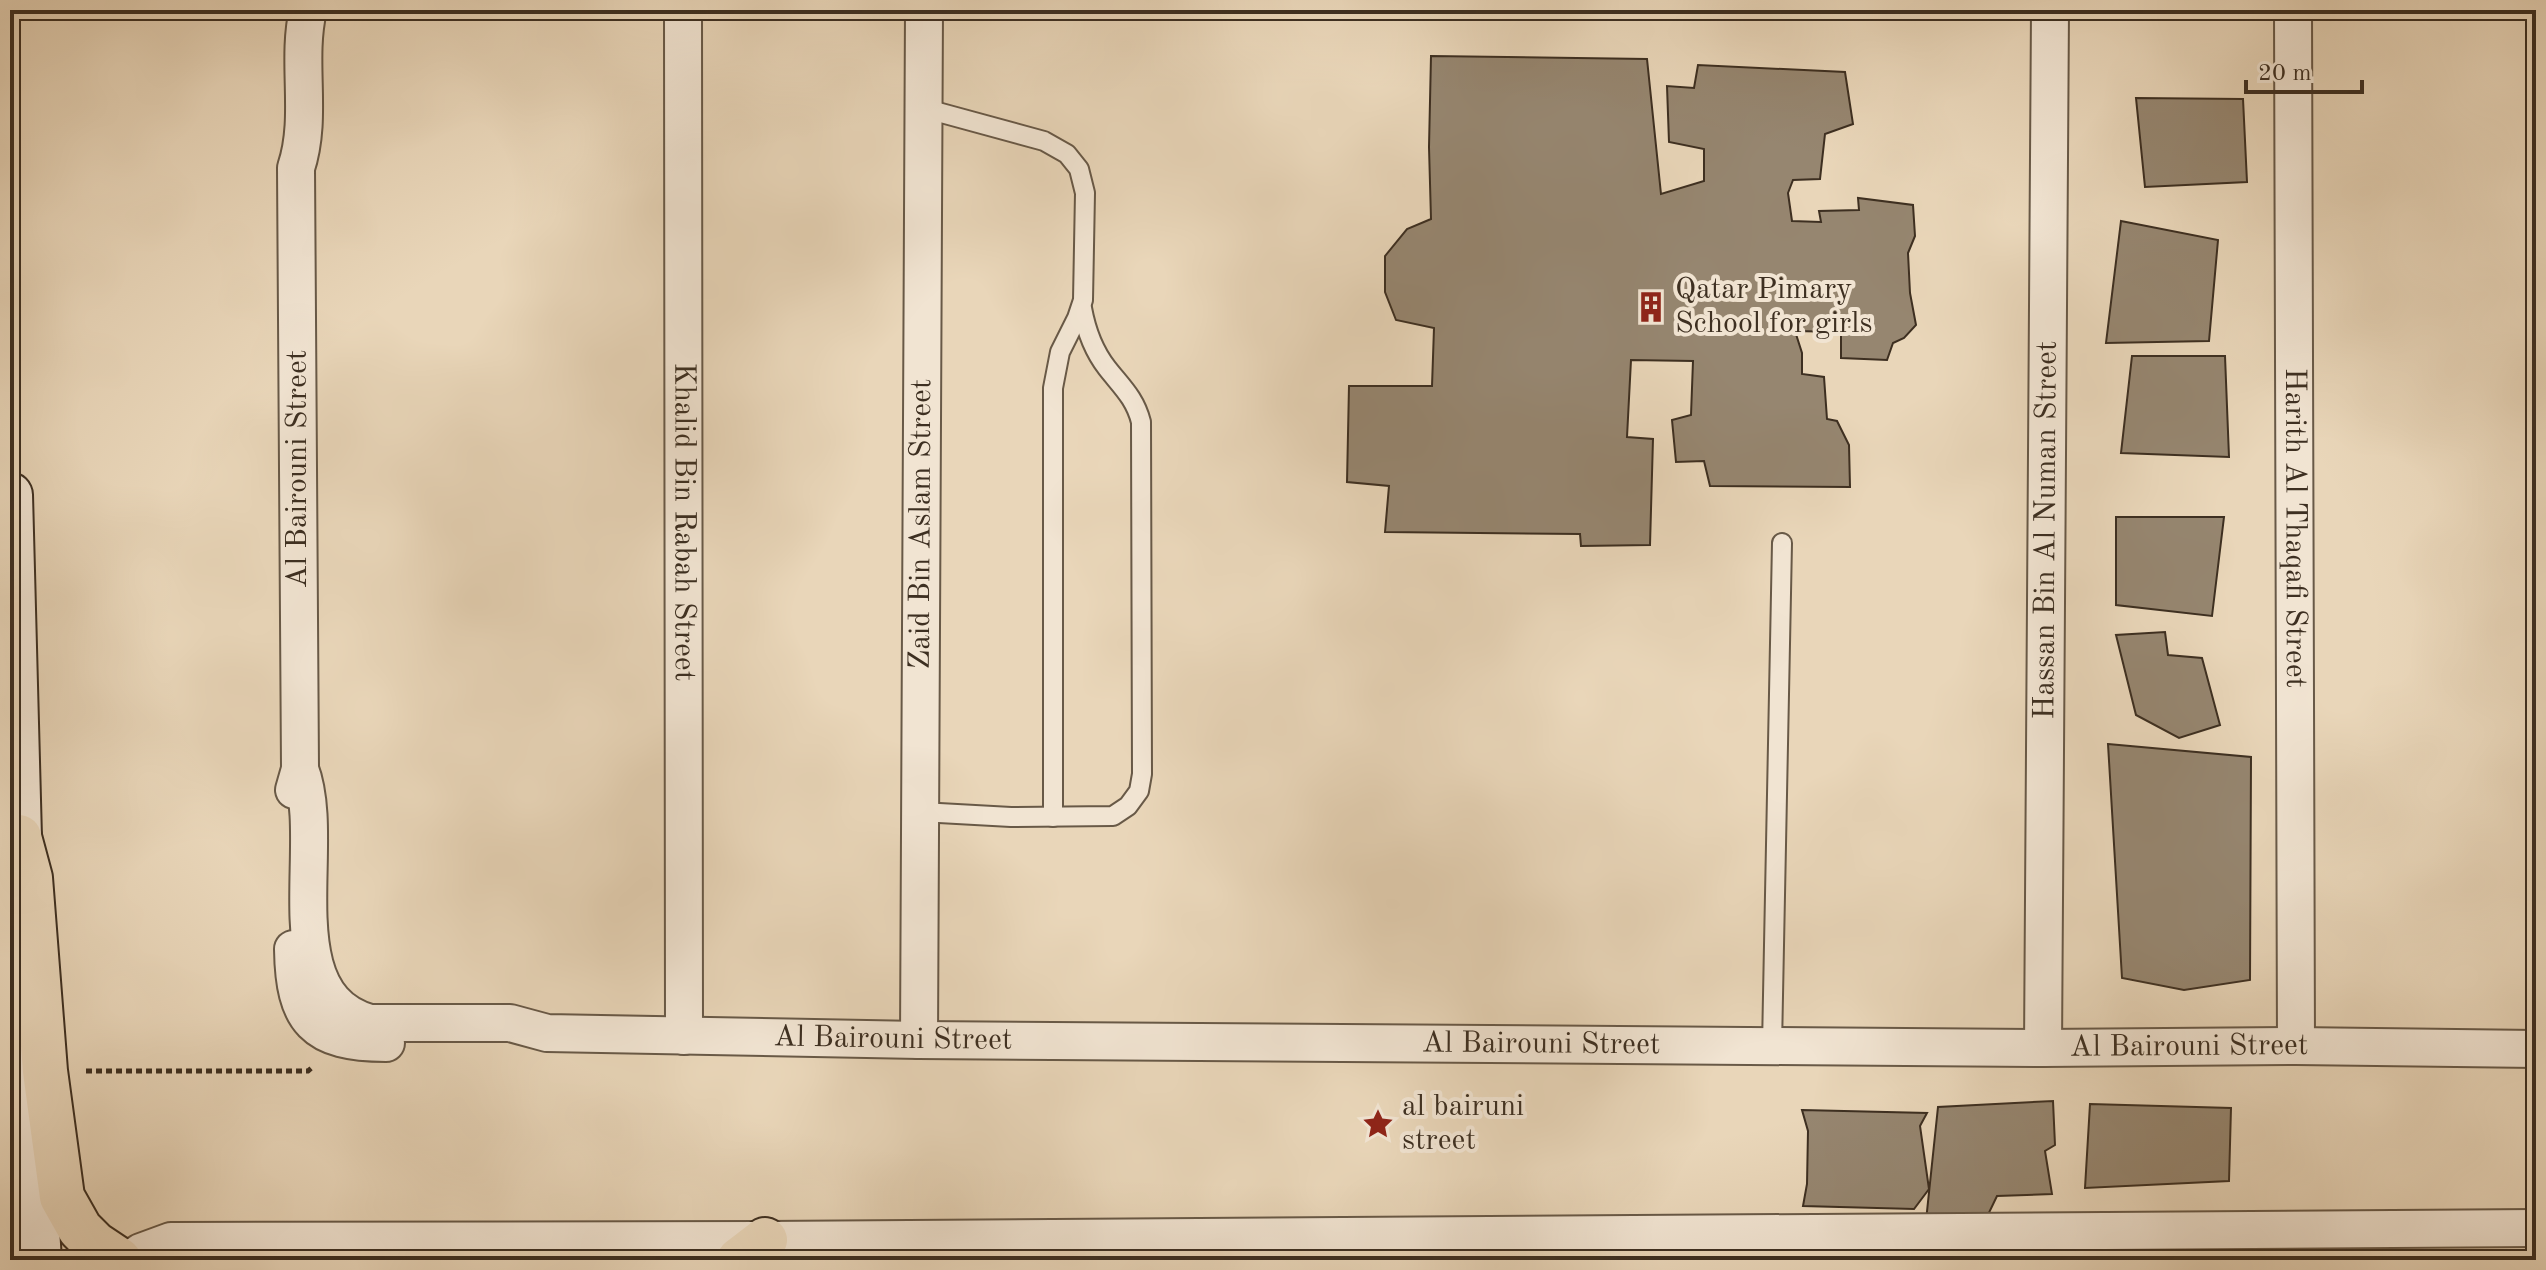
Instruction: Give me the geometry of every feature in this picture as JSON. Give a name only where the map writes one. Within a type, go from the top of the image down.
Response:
[{"type":"main road","points":[[10,495],[26,1069],[39,1260]]},
{"type":"main road","points":[[19,837],[30,878],[45,1071],[62,1197],[80,1229],[95,1244],[119,1260]]},
{"type":"street","name":"Al Bairouni Street","points":[[285,10],[287,125],[296,168]]},
{"type":"street","name":"Al Bairouni Street","points":[[308,10],[304,36],[304,140],[296,168],[300,769],[292,797],[294,975],[303,1009],[328,1034],[344,1041],[504,1041],[547,1033]]},
{"type":"street","name":"Khalid Bin Rabah Street","points":[[683,10],[684,1036]]},
{"type":"street","name":"Zaid Bin Aslam Street","points":[[919,1040],[924,10]]},
{"type":"street","name":"Hassan Bin Al Numan Street","points":[[2043,1048],[2050,10]]},
{"type":"street","name":"Harith Al Thaqafi Street","points":[[2293,10],[2296,1046]]},
{"type":"street","name":"Al Bairouni Street","points":[[300,769],[309,796],[312,957],[321,986],[330,999],[354,1019],[370,1023],[510,1023],[547,1033],[919,1040],[2536,1049]]},
{"type":"street","points":[[129,1260],[149,1248],[171,1241],[752,1250],[2536,1228]]},
{"type":"lane","points":[[921,812],[1113,816],[1134,799],[1142,774],[1141,422],[1131,395],[1095,350],[1086,330],[1082,308],[1085,193],[1079,169],[1067,154],[1044,141],[923,108]]},
{"type":"lane","points":[[1053,817],[1053,388],[1060,352],[1082,308]]},
{"type":"lane","points":[[1772,1046],[1782,543]]},
{"type":"path","points":[[45,1071],[308,1071],[344,1041]]},
{"type":"building","name":"Qatar Pimary School for girls","points":[[1431,56],[1647,59],[1661,194],[1704,181],[1704,149],[1669,142],[1667,86],[1694,88],[1698,65],[1845,72],[1853,124],[1825,134],[1820,179],[1793,180],[1788,193],[1792,221],[1821,222],[1819,211],[1859,210],[1858,198],[1913,205],[1915,236],[1908,253],[1910,293],[1916,325],[1904,338],[1893,343],[1887,360],[1841,358],[1841,332],[1795,331],[1802,353],[1802,374],[1824,377],[1827,419],[1837,421],[1849,445],[1850,487],[1710,486],[1704,461],[1676,462],[1672,420],[1691,415],[1693,361],[1631,360],[1627,437],[1653,439],[1650,545],[1581,546],[1580,534],[1385,532],[1389,486],[1347,482],[1349,386],[1432,386],[1434,328],[1396,320],[1385,292],[1385,256],[1407,229],[1431,219]]},
{"type":"building","points":[[2136,98],[2243,99],[2247,182],[2145,187]]},
{"type":"building","points":[[2121,221],[2218,240],[2209,341],[2106,343]]},
{"type":"building","points":[[2132,356],[2225,356],[2229,457],[2121,453]]},
{"type":"building","points":[[2116,517],[2224,517],[2212,616],[2116,605]]},
{"type":"building","points":[[2165,632],[2168,655],[2202,658],[2220,725],[2179,738],[2136,715],[2116,635]]},
{"type":"building","points":[[2108,744],[2251,757],[2250,980],[2184,990],[2122,978]]},
{"type":"building","points":[[2053,1101],[2055,1145],[2045,1151],[2052,1194],[1997,1196],[1985,1221],[1926,1221],[1938,1107]]},
{"type":"building","points":[[2090,1104],[2231,1108],[2229,1181],[2085,1188]]},
{"type":"building","points":[[1802,1110],[1927,1113],[1920,1126],[1929,1189],[1914,1209],[1803,1206],[1807,1184],[1808,1131]]},
{"type":"place","name":"Qatar Pimary School for girls","points":[[1651,307]]},
{"type":"place","name":"al bairuni street","points":[[1378,1124]]}]
